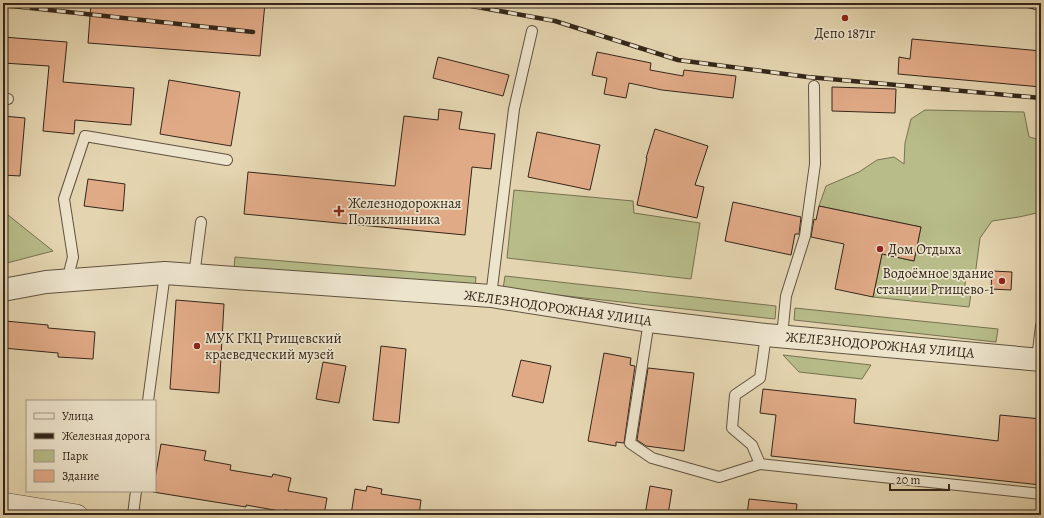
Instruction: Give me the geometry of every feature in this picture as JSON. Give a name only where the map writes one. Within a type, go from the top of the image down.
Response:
[{"type":"street","name":"ЖЕЛЕЗНОДОРОЖНАЯ УЛИЦА","points":[[3,290],[46,282],[164,273],[491,296],[649,321],[774,336],[1039,360]]},
{"type":"street","points":[[3,503],[77,515]]},
{"type":"lane","points":[[491,296],[514,109],[532,31]]},
{"type":"lane","points":[[760,464],[752,445],[732,428],[735,395],[760,378],[805,236],[815,164],[814,86]]},
{"type":"lane","points":[[67,281],[73,256],[64,199],[85,136],[227,160]]},
{"type":"lane","points":[[194,276],[201,222]]},
{"type":"lane","points":[[148,400],[164,273]]},
{"type":"lane","points":[[649,321],[630,443],[652,458],[719,477],[760,464],[1041,494]]},
{"type":"lane","points":[[1039,360],[1041,326]]},
{"type":"lane","points":[[133,515],[136,492]]},
{"type":"green space","points":[[925,110],[1024,112],[1029,137],[1041,140],[1041,212],[992,221],[980,238],[975,276],[966,275],[964,293],[971,294],[969,307],[873,297],[882,254],[914,261],[921,227],[819,206],[826,186],[859,172],[877,160],[894,157],[904,164],[905,143],[911,119]]},
{"type":"green space","points":[[514,190],[633,201],[634,213],[700,223],[691,279],[507,258]]},
{"type":"green space","points":[[3,211],[53,251],[3,264]]},
{"type":"green space","points":[[235,257],[476,277],[475,288],[234,268]]},
{"type":"green space","points":[[505,276],[776,306],[775,319],[503,289]]},
{"type":"green space","points":[[795,308],[998,329],[996,342],[794,320]]},
{"type":"green space","points":[[783,355],[871,365],[862,379],[799,372]]},
{"type":"building","points":[[91,3],[265,3],[260,56],[88,43]]},
{"type":"building","points":[[3,37],[67,42],[63,82],[134,88],[131,125],[75,120],[74,134],[43,131],[49,66],[3,63]]},
{"type":"building","points":[[912,39],[1041,51],[1041,87],[898,74],[899,57],[910,59]]},
{"type":"building","points":[[597,52],[651,63],[650,70],[683,76],[684,70],[736,76],[733,98],[662,90],[629,83],[626,98],[604,94],[607,78],[592,75]]},
{"type":"building","points":[[438,57],[509,75],[503,96],[433,78]]},
{"type":"building","points":[[169,80],[240,92],[231,146],[160,134]]},
{"type":"building","points":[[832,87],[896,89],[895,113],[832,111]]},
{"type":"building","points":[[439,109],[462,112],[459,129],[495,134],[491,169],[472,167],[465,235],[244,214],[248,172],[395,186],[404,116],[438,120]]},
{"type":"building","points":[[3,116],[25,118],[20,176],[3,175]]},
{"type":"building","points":[[655,129],[708,146],[695,185],[704,187],[697,218],[637,205],[646,158]]},
{"type":"building","points":[[537,132],[600,145],[590,190],[528,177]]},
{"type":"building","points":[[88,179],[125,184],[123,211],[84,206]]},
{"type":"building","points":[[733,202],[801,217],[799,234],[795,234],[791,255],[725,241]]},
{"type":"building","name":"Дом Отдыха","points":[[819,206],[921,227],[914,261],[882,254],[873,297],[835,289],[844,244],[811,237],[814,219],[816,220]]},
{"type":"building","name":"Водоёмное здание станции Ртищево-1","points":[[992,271],[1012,272],[1011,290],[991,289]]},
{"type":"building","name":"МУК ГКЦ Ртищевский краеведческий музей","points":[[176,300],[224,304],[219,393],[170,389]]},
{"type":"building","points":[[5,321],[48,325],[48,328],[95,332],[93,359],[58,357],[58,353],[3,348]]},
{"type":"building","points":[[381,346],[406,349],[399,423],[373,420]]},
{"type":"building","points":[[604,353],[631,358],[630,365],[635,366],[624,443],[616,442],[616,446],[588,441]]},
{"type":"building","points":[[521,360],[551,366],[543,403],[512,396]]},
{"type":"building","points":[[323,362],[346,366],[339,403],[316,399]]},
{"type":"building","points":[[648,368],[694,373],[684,451],[646,446],[637,440]]},
{"type":"building","points":[[763,389],[856,399],[854,423],[998,441],[1000,415],[1041,419],[1041,485],[771,456],[776,415],[760,413]]},
{"type":"building","points":[[161,444],[206,451],[204,460],[231,465],[230,470],[272,477],[273,474],[291,478],[288,491],[327,498],[324,515],[285,510],[285,512],[246,505],[246,507],[153,492],[156,492],[156,473]]},
{"type":"building","points":[[367,486],[382,489],[381,494],[421,500],[419,515],[351,515],[355,489],[366,491]]},
{"type":"building","points":[[650,486],[672,490],[668,515],[645,515]]},
{"type":"building","points":[[749,499],[797,504],[796,515],[747,515]]},
{"type":"railway","points":[[455,3],[555,21],[678,60],[808,77],[1041,98]]},
{"type":"railway","points":[[1016,3],[1041,9]]},
{"type":"railway","points":[[3,5],[253,32]]},
{"type":"place","name":"Депо 1871г","points":[[845,18]]},
{"type":"place","name":"Железнодорожная Поликлинника","points":[[339,211]]},
{"type":"place","name":"Дом Отдыха","points":[[880,249]]},
{"type":"place","name":"Водоёмное здание станции Ртищево-1","points":[[1002,281]]},
{"type":"place","name":"МУК ГКЦ Ртищевский краеведческий музей","points":[[197,346]]}]
